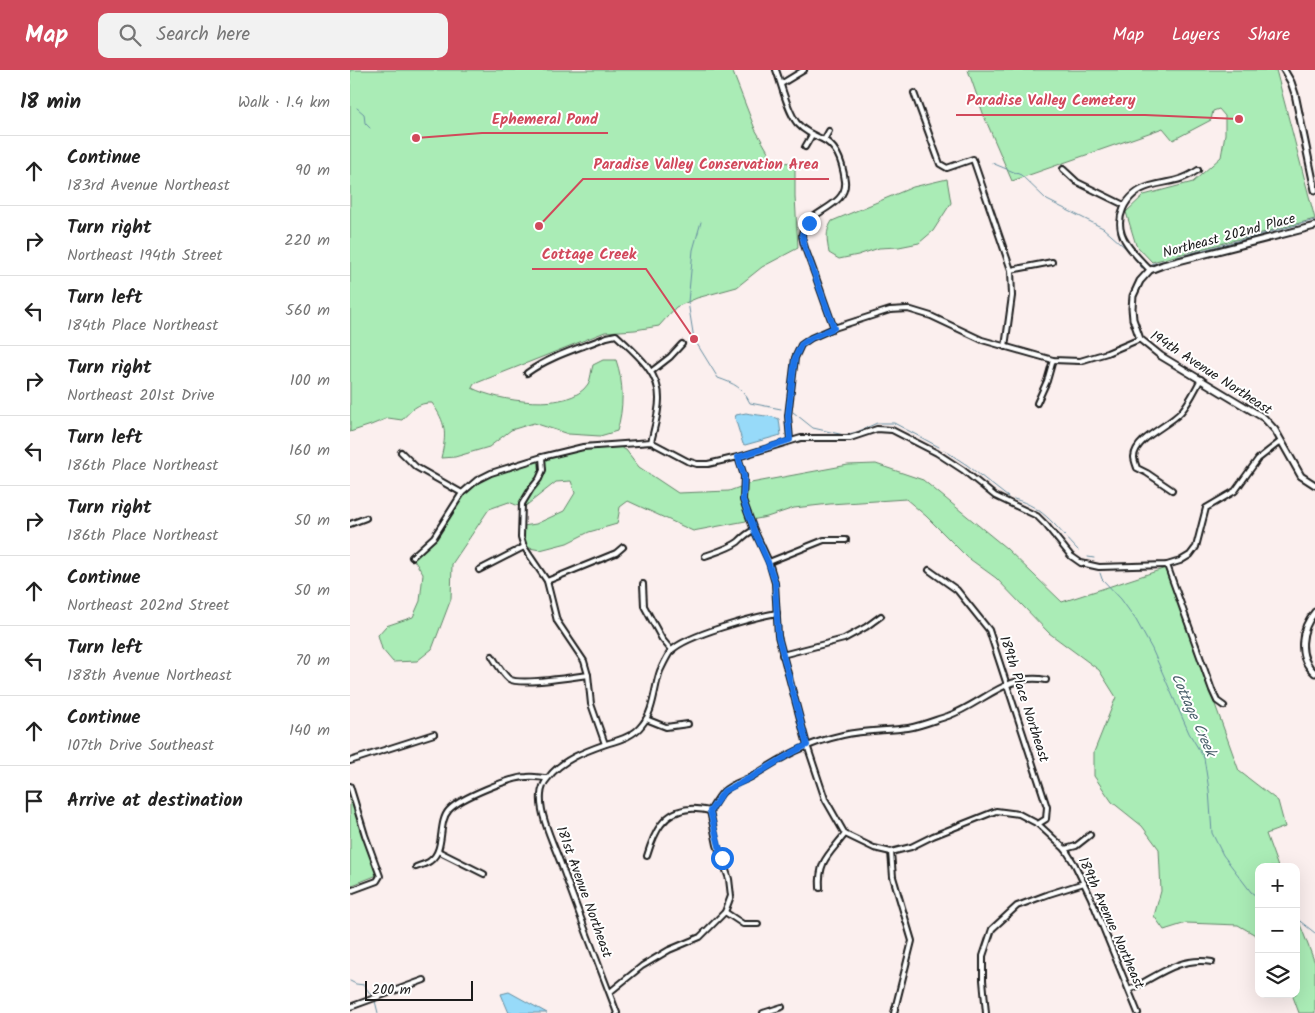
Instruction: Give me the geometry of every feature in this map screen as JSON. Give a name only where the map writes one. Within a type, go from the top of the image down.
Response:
[{"type":"street","points":[[776,70],[796,122],[812,135],[832,145],[838,153],[846,186],[843,194],[834,203],[815,216],[802,234],[805,248],[834,328]]},
{"type":"street","points":[[781,84],[804,70]]},
{"type":"street","points":[[1284,70],[1295,94],[1315,190]]},
{"type":"street","points":[[914,94],[940,164],[947,168],[973,159],[1011,270],[1012,296],[1005,347]]},
{"type":"street","points":[[824,140],[829,131]]},
{"type":"street","points":[[805,147],[812,135]]},
{"type":"street","points":[[1063,169],[1077,182],[1124,205]]},
{"type":"street","points":[[1150,270],[1126,243],[1122,234],[1120,224],[1124,205],[1141,190],[1150,186],[1185,179],[1198,170]]},
{"type":"street","name":"Northeast 202nd Place","points":[[1150,270],[1223,248],[1315,226]]},
{"type":"street","points":[[1011,270],[1052,262]]},
{"type":"street","name":"194th Avenue Northeast","points":[[1150,270],[1140,281],[1132,296],[1133,319],[1140,339],[1161,356],[1264,418],[1275,430],[1301,476],[1315,485]]},
{"type":"street","points":[[790,440],[788,416],[795,358],[801,345],[811,338],[834,328],[890,310],[908,309],[931,316],[982,340],[1053,360],[1080,360],[1107,354],[1140,339]]},
{"type":"street","points":[[527,373],[538,365],[607,337],[616,336],[652,371],[659,399],[652,442]]},
{"type":"street","points":[[652,371],[670,357],[682,344]]},
{"type":"street","points":[[1037,404],[1047,382],[1053,360]]},
{"type":"street","points":[[1172,490],[1137,468],[1134,456],[1140,443],[1171,422],[1182,411],[1201,379]]},
{"type":"street","points":[[412,557],[434,537],[462,493],[477,480],[491,473],[542,457],[583,447],[652,442],[687,461],[697,464],[708,464],[738,457],[790,440],[801,438],[850,438],[877,429],[892,430],[937,453],[963,470],[995,496],[1037,516],[1074,558],[1081,563],[1099,567],[1167,565],[1180,561],[1190,555],[1196,547],[1206,508],[1235,490],[1258,459],[1281,441]]},
{"type":"street","points":[[401,452],[416,467],[462,493]]},
{"type":"street","points":[[542,457],[542,470],[539,480],[522,504],[520,530],[524,547],[547,581],[557,621],[584,661],[588,675],[591,704],[606,744]]},
{"type":"street","points":[[738,457],[744,476],[743,500],[775,582],[778,636],[782,655],[807,745],[825,799],[845,834],[866,845],[891,852],[893,877],[912,941],[894,1013]]},
{"type":"street","points":[[350,524],[366,518]]},
{"type":"street","points":[[705,556],[730,546],[754,530]]},
{"type":"street","points":[[768,562],[824,540],[846,540]]},
{"type":"street","points":[[547,581],[616,553],[623,546]]},
{"type":"street","points":[[479,570],[524,547]]},
{"type":"street","points":[[1167,565],[1212,690],[1217,701],[1224,706]]},
{"type":"street","name":"189th Place Northeast","points":[[929,570],[957,590],[989,630],[1048,807],[1046,819],[1038,824]]},
{"type":"street","points":[[643,584],[644,606],[662,639],[672,651]]},
{"type":"street","points":[[1315,612],[1308,619],[1303,631],[1302,644],[1310,668],[1315,673]]},
{"type":"street","points":[[416,867],[430,861],[438,850],[445,818],[449,811],[458,804],[488,788],[515,779],[527,776],[547,778],[573,758],[623,738],[642,726],[646,719],[661,669],[672,651],[692,639],[752,617],[777,613]]},
{"type":"street","points":[[782,655],[844,639],[881,616]]},
{"type":"street","points":[[492,656],[504,674],[514,681],[562,679],[588,675]]},
{"type":"street","points":[[610,992],[642,966],[669,950],[700,937],[725,912],[731,896],[729,879],[717,845],[710,811],[724,791],[807,745],[867,731],[909,728],[950,715],[1021,679],[1037,678],[1046,680]]},
{"type":"street","points":[[646,719],[666,727],[688,724]]},
{"type":"street","points":[[350,761],[434,734]]},
{"type":"street","name":"181st Avenue Northeast","points":[[547,778],[541,795],[548,828],[617,1013]]},
{"type":"street","points":[[350,786],[365,835],[380,874],[380,878],[377,881],[350,891]]},
{"type":"street","points":[[647,856],[656,830],[670,815],[691,808],[710,811]]},
{"type":"street","name":"189th Avenue Northeast","points":[[891,852],[911,847],[933,836],[996,811],[1019,814],[1038,824],[1065,849],[1084,883],[1138,1013]]},
{"type":"street","points":[[820,888],[820,871],[823,862],[845,834]]},
{"type":"street","points":[[1065,849],[1076,846],[1090,835]]},
{"type":"street","points":[[438,850],[484,874]]},
{"type":"street","points":[[986,1013],[982,980],[983,956],[992,930],[1012,911],[1027,902],[1084,883]]},
{"type":"street","points":[[725,912],[743,924],[758,924]]},
{"type":"street","points":[[1129,990],[1183,962],[1212,962]]},
{"type":"street","points":[[350,1007],[424,980]]},
{"type":"street","points":[[763,1013],[782,1007]]},
{"type":"green space","points":[[350,70],[732,70],[755,129],[774,162],[795,163],[798,248],[762,267],[737,287],[697,298],[676,307],[659,326],[605,332],[474,384],[472,388],[483,393],[515,400],[533,402],[566,399],[579,393],[588,384],[593,365],[603,360],[616,360],[621,378],[622,396],[617,431],[600,436],[568,434],[534,423],[511,430],[489,447],[455,457],[441,458],[444,442],[443,423],[432,403],[427,403],[411,410],[402,420],[388,418],[350,432]]},
{"type":"green space","points":[[968,70],[1276,70],[1315,219],[1152,262],[1136,245],[1126,212],[1144,195],[1193,182],[1221,157],[1225,134],[1225,116],[1219,109],[1213,111],[1211,120],[1173,140],[1163,128],[1012,181],[984,116]]},
{"type":"green space","points":[[947,179],[951,203],[933,231],[919,243],[879,248],[839,259],[829,253],[827,233],[832,221],[913,187]]},
{"type":"green space","points":[[616,445],[626,450],[639,467],[678,493],[729,491],[751,483],[848,465],[876,464],[923,480],[1006,548],[1062,602],[1166,568],[1239,771],[1278,801],[1285,827],[1266,834],[1277,863],[1255,863],[1255,935],[1238,925],[1186,923],[1164,930],[1154,916],[1161,891],[1159,849],[1142,826],[1112,802],[1094,776],[1094,752],[1116,697],[1099,670],[1049,633],[996,578],[967,557],[906,499],[794,508],[767,517],[693,531],[628,501],[620,507],[617,524],[589,532],[567,543],[540,550],[524,547],[521,537],[523,526],[536,524],[564,511],[575,493],[571,481],[556,482],[523,508],[509,502],[489,509],[452,564],[451,599],[432,649],[417,661],[393,662],[382,649],[378,635],[386,626],[413,617],[420,601],[423,574],[412,557],[435,536],[464,493],[480,479],[491,473],[583,447]]},
{"type":"green space","points":[[350,786],[380,874],[350,886]]},
{"type":"green space","points":[[1300,924],[1315,963],[1315,1013],[1299,1013],[1293,998],[1300,998]]},
{"type":"water","points":[[746,413],[779,419],[781,435],[743,444],[735,418],[736,415]]},
{"type":"water","points":[[509,992],[547,1013],[509,1013],[501,994]]},
{"type":"waterway","points":[[357,108],[364,114],[365,123],[370,128]]},
{"type":"waterway","points":[[992,163],[1021,175],[1047,200],[1103,228],[1128,250],[1142,268]]},
{"type":"waterway","points":[[1151,264],[1315,220]]},
{"type":"waterway","name":"Cottage Creek","points":[[701,222],[693,250],[688,302],[694,339],[718,378],[737,387],[744,393],[750,403],[781,409]]},
{"type":"waterway","name":"Cottage Creek","points":[[793,412],[813,428],[844,435],[857,432],[877,423],[894,423],[939,447]]},
{"type":"waterway","name":"Cottage Creek","points":[[944,450],[967,465],[1008,497]]},
{"type":"waterway","name":"Cottage Creek","points":[[1014,499],[1034,507],[1042,513],[1078,550]]},
{"type":"waterway","name":"Cottage Creek","points":[[1088,557],[1094,558]]},
{"type":"waterway","name":"Cottage Creek","points":[[1100,573],[1102,579],[1121,599],[1136,620],[1152,649],[1189,733],[1204,758],[1209,790],[1212,833],[1223,855],[1255,895]]},
{"type":"waterway","name":"Cottage Creek","points":[[1300,921],[1315,933]]},
{"type":"waterway","points":[[350,981],[364,985],[371,995]]},
{"type":"waterway","points":[[375,1001],[378,1013]]},
{"type":"place","name":"Paradise Valley Cemetery","points":[[1239,119]]},
{"type":"place","name":"Ephemeral Pond","points":[[416,138]]},
{"type":"place","name":"Paradise Valley Conservation Area","points":[[539,226]]},
{"type":"place","name":"Cottage Creek","points":[[694,339]]},
{"type":"route","points":[[722,858],[717,845],[710,811],[724,791],[807,745],[778,636],[775,582],[743,500],[744,476],[738,457],[790,440],[788,416],[795,358],[801,345],[811,338],[834,328],[805,248],[802,234],[809,223]]}]
